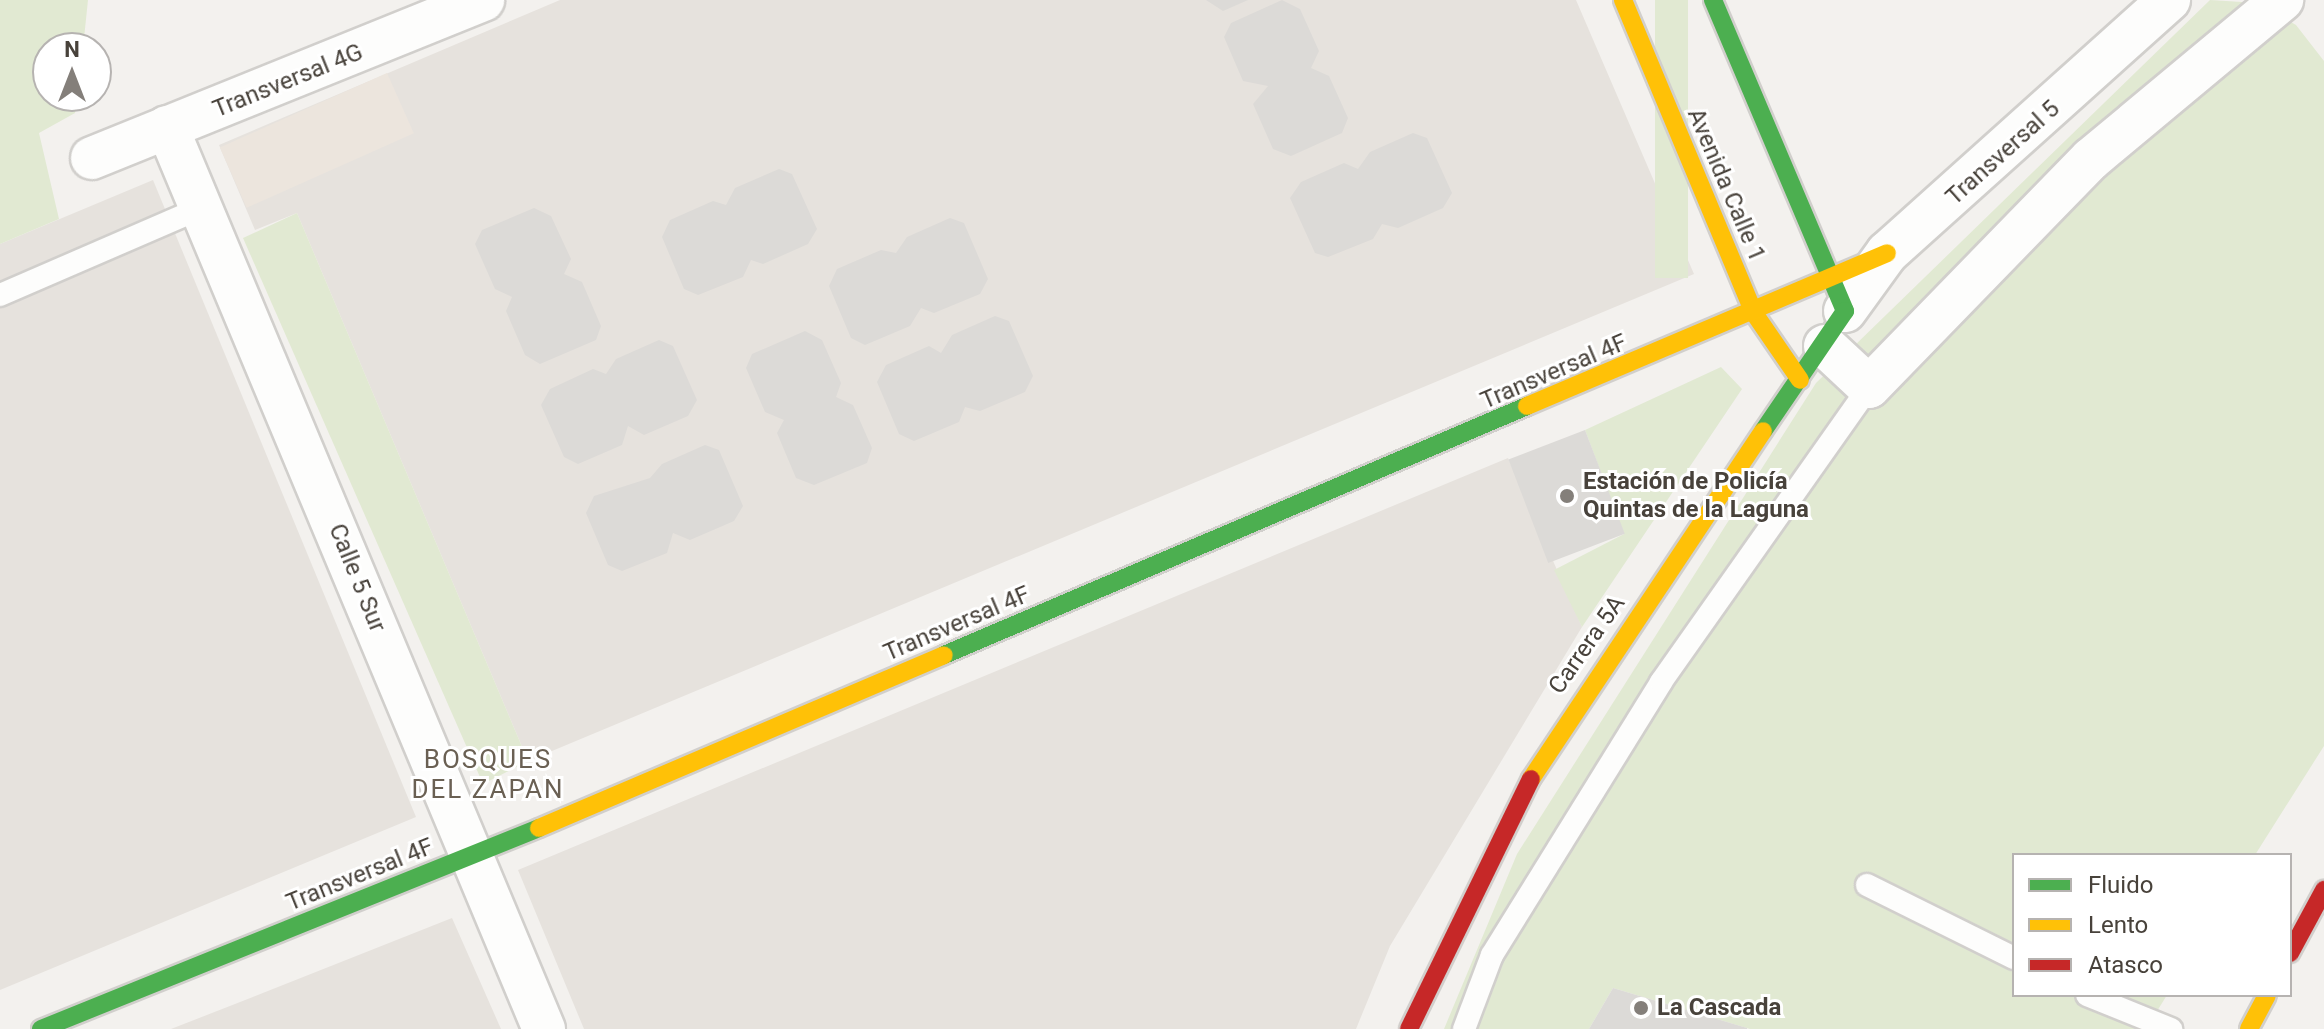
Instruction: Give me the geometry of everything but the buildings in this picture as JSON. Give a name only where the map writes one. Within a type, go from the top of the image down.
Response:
[{"type":"main road","name":"Avenida Calle 1","points":[[1623,0],[1754,313],[1800,380]]},
{"type":"main road","points":[[1713,0],[1834,313]]},
{"type":"main road","name":"Transversal 4F","points":[[41,1029],[470,857],[1754,313],[1834,313]]},
{"type":"main road","name":"Carrera 5A","points":[[1409,1029],[1549,743],[1800,380],[1834,313]]},
{"type":"main road","points":[[2292,949],[2324,890]]},
{"type":"main road","points":[[2249,1029],[2266,997]]},
{"type":"street","name":"Transversal 4G","points":[[92,158],[483,0]]},
{"type":"street","points":[[1834,313],[1869,387],[2091,159],[2282,0]]},
{"type":"street","name":"Transversal 5","points":[[1834,313],[1887,253],[2153,6]]},
{"type":"street","name":"Calle 5 Sur","points":[[167,127],[206,206],[470,857],[544,1029]]},
{"type":"lane","points":[[0,295],[206,206]]},
{"type":"lane","points":[[1464,1029],[1492,955],[1661,682],[1869,387]]},
{"type":"lane","points":[[1867,885],[2012,957]]},
{"type":"lane","points":[[2092,997],[2171,1029]]},
{"type":"shaded area","points":[[560,0],[1576,0],[1694,274],[528,761],[297,213],[255,230],[219,145]]},
{"type":"shaded area","points":[[387,73],[414,133],[247,208],[220,147]]},
{"type":"shaded area","points":[[153,180],[416,817],[0,990],[0,244]]},
{"type":"shaded area","points":[[1508,458],[1582,627],[1390,946],[1356,1029],[584,1029],[518,870]]},
{"type":"shaded area","points":[[452,918],[501,1029],[171,1029],[235,1004]]},
{"type":"green space","points":[[0,0],[88,0],[85,32],[32,32],[32,112],[75,112],[39,133],[59,219],[0,244]]},
{"type":"green space","points":[[1655,0],[1688,0],[1688,278],[1655,278]]},
{"type":"green space","points":[[2210,0],[2258,3],[2296,25],[2324,61],[2324,746],[2256,853],[2012,853],[2012,997],[2166,997],[2146,1029],[1750,1029],[1613,988],[1589,1029],[1444,1029],[1517,854],[1816,383]]},
{"type":"green space","points":[[297,213],[528,761],[483,784],[243,238]]},
{"type":"green space","points":[[1721,367],[1742,389],[1582,627],[1554,570],[1624,534],[1585,430]]},
{"type":"traffic: fast","points":[[1713,0],[1845,311],[1763,431]]},
{"type":"traffic: fast","points":[[944,655],[1527,406]]},
{"type":"traffic: fast","points":[[41,1029],[539,828]]},
{"type":"traffic: slow","points":[[1623,0],[1754,313],[1800,380]]},
{"type":"traffic: slow","points":[[1527,406],[1887,253]]},
{"type":"traffic: slow","points":[[1531,779],[1763,431]]},
{"type":"traffic: slow","points":[[539,828],[944,655]]},
{"type":"traffic: slow","points":[[2249,1029],[2266,997]]},
{"type":"traffic: jam","points":[[1409,1029],[1531,779]]},
{"type":"traffic: jam","points":[[2292,949],[2324,890]]},
{"type":"place","name":"Estación de Policía Quintas de la Laguna","points":[[1567,496]]},
{"type":"place","name":"La Cascada","points":[[1641,1008]]},
{"type":"district","name":"BOSQUES DEL ZAPAN","points":[[488,775]]}]
